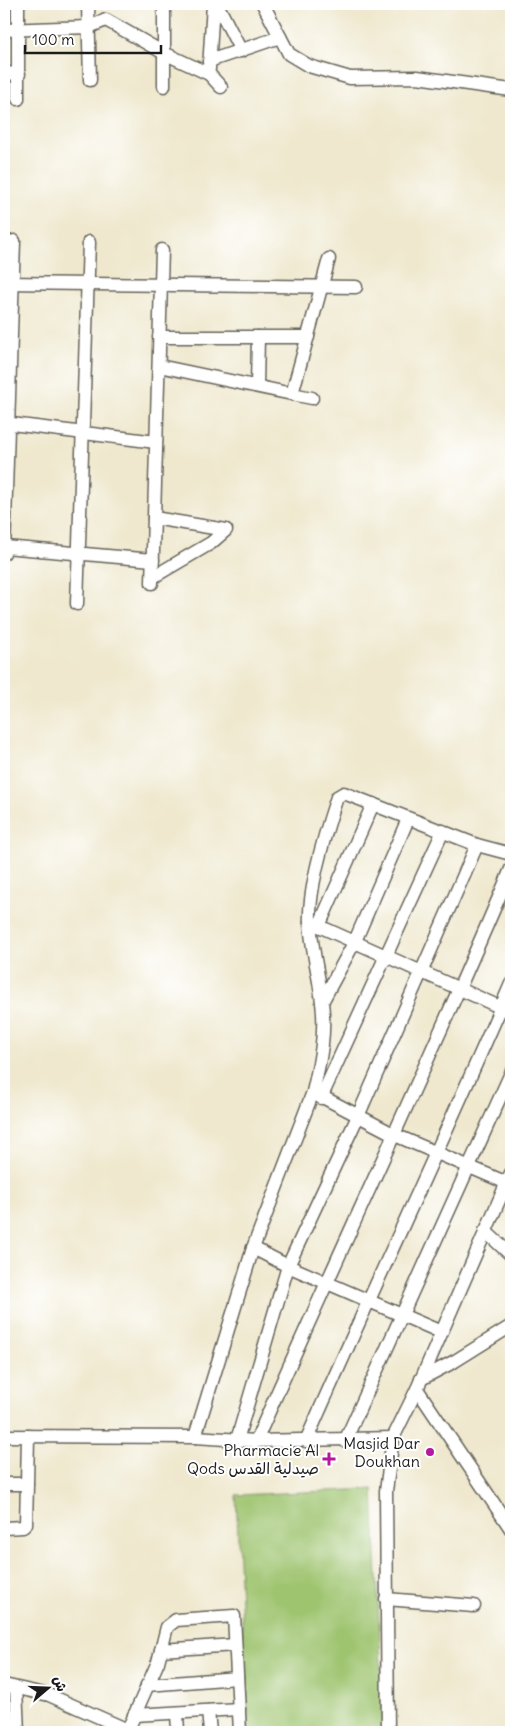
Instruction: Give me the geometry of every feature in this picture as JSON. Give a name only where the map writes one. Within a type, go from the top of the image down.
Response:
[{"type":"street","points":[[18,4],[18,99]]},
{"type":"street","points":[[88,4],[90,80]]},
{"type":"street","points":[[164,4],[164,86]]},
{"type":"street","points":[[209,68],[215,4]]},
{"type":"street","points":[[215,4],[241,51]]},
{"type":"street","points":[[263,4],[290,54],[297,60],[350,78],[417,77],[511,90]]},
{"type":"street","points":[[4,30],[88,27],[106,20],[164,53],[209,68],[222,87]]},
{"type":"street","points":[[209,68],[241,51],[280,37]]},
{"type":"street","points":[[4,73],[19,74]]},
{"type":"street","points":[[4,564],[8,283],[14,241]]},
{"type":"street","points":[[77,604],[90,242]]},
{"type":"street","points":[[154,518],[226,530],[211,543],[152,580],[162,250]]},
{"type":"street","points":[[292,394],[329,259]]},
{"type":"street","points":[[8,283],[356,287]]},
{"type":"street","points":[[159,337],[308,337]]},
{"type":"street","points":[[257,386],[258,337]]},
{"type":"street","points":[[158,366],[312,398]]},
{"type":"street","points":[[6,423],[156,442]]},
{"type":"street","points":[[4,551],[79,553],[153,560]]},
{"type":"street","points":[[317,1095],[323,1046],[322,1002],[311,895],[337,797],[344,794],[478,845],[511,854]]},
{"type":"street","points":[[315,924],[373,804]]},
{"type":"street","points":[[322,1002],[354,941],[408,819]]},
{"type":"street","points":[[195,1437],[253,1248],[317,1095],[388,955],[443,831]]},
{"type":"street","points":[[237,1440],[288,1266],[358,1116],[420,972],[478,845]]},
{"type":"street","points":[[256,1441],[326,1283],[395,1136],[511,869]]},
{"type":"street","points":[[315,924],[388,955],[420,972],[506,1010]]},
{"type":"street","points":[[306,1441],[367,1301],[506,1010],[511,984]]},
{"type":"street","points":[[345,1441],[400,1315],[511,1073]]},
{"type":"street","points":[[317,1095],[395,1136],[469,1167],[509,1178],[419,1384],[393,1438],[386,1491],[388,1732]]},
{"type":"street","points":[[485,1231],[511,1255]]},
{"type":"street","points":[[253,1248],[326,1283],[441,1332]]},
{"type":"street","points":[[419,1384],[509,1332]]},
{"type":"street","points":[[419,1384],[511,1529]]},
{"type":"street","points":[[4,1436],[195,1437],[256,1441],[345,1441],[393,1438]]},
{"type":"street","points":[[4,1528],[23,1527],[26,1524],[28,1436]]},
{"type":"street","points":[[4,1484],[27,1484]]},
{"type":"street","points":[[386,1599],[474,1606]]},
{"type":"street","points":[[18,1732],[10,1686],[49,1695],[121,1730],[134,1715],[161,1650],[167,1627],[172,1622],[234,1616],[240,1732]]},
{"type":"street","points":[[161,1650],[235,1645]]},
{"type":"street","points":[[147,1685],[237,1678]]},
{"type":"street","points":[[134,1715],[239,1709]]},
{"type":"street","points":[[208,1711],[210,1732]]},
{"type":"street","points":[[177,1713],[178,1732]]},
{"type":"green space","points":[[373,1489],[384,1732],[247,1732],[236,1495]]},
{"type":"place","name":"Masjid Dar Doukhan","points":[[430,1452]]},
{"type":"place","name":"Pharmacie Al Qods صيدلية القدس","points":[[329,1459]]}]
